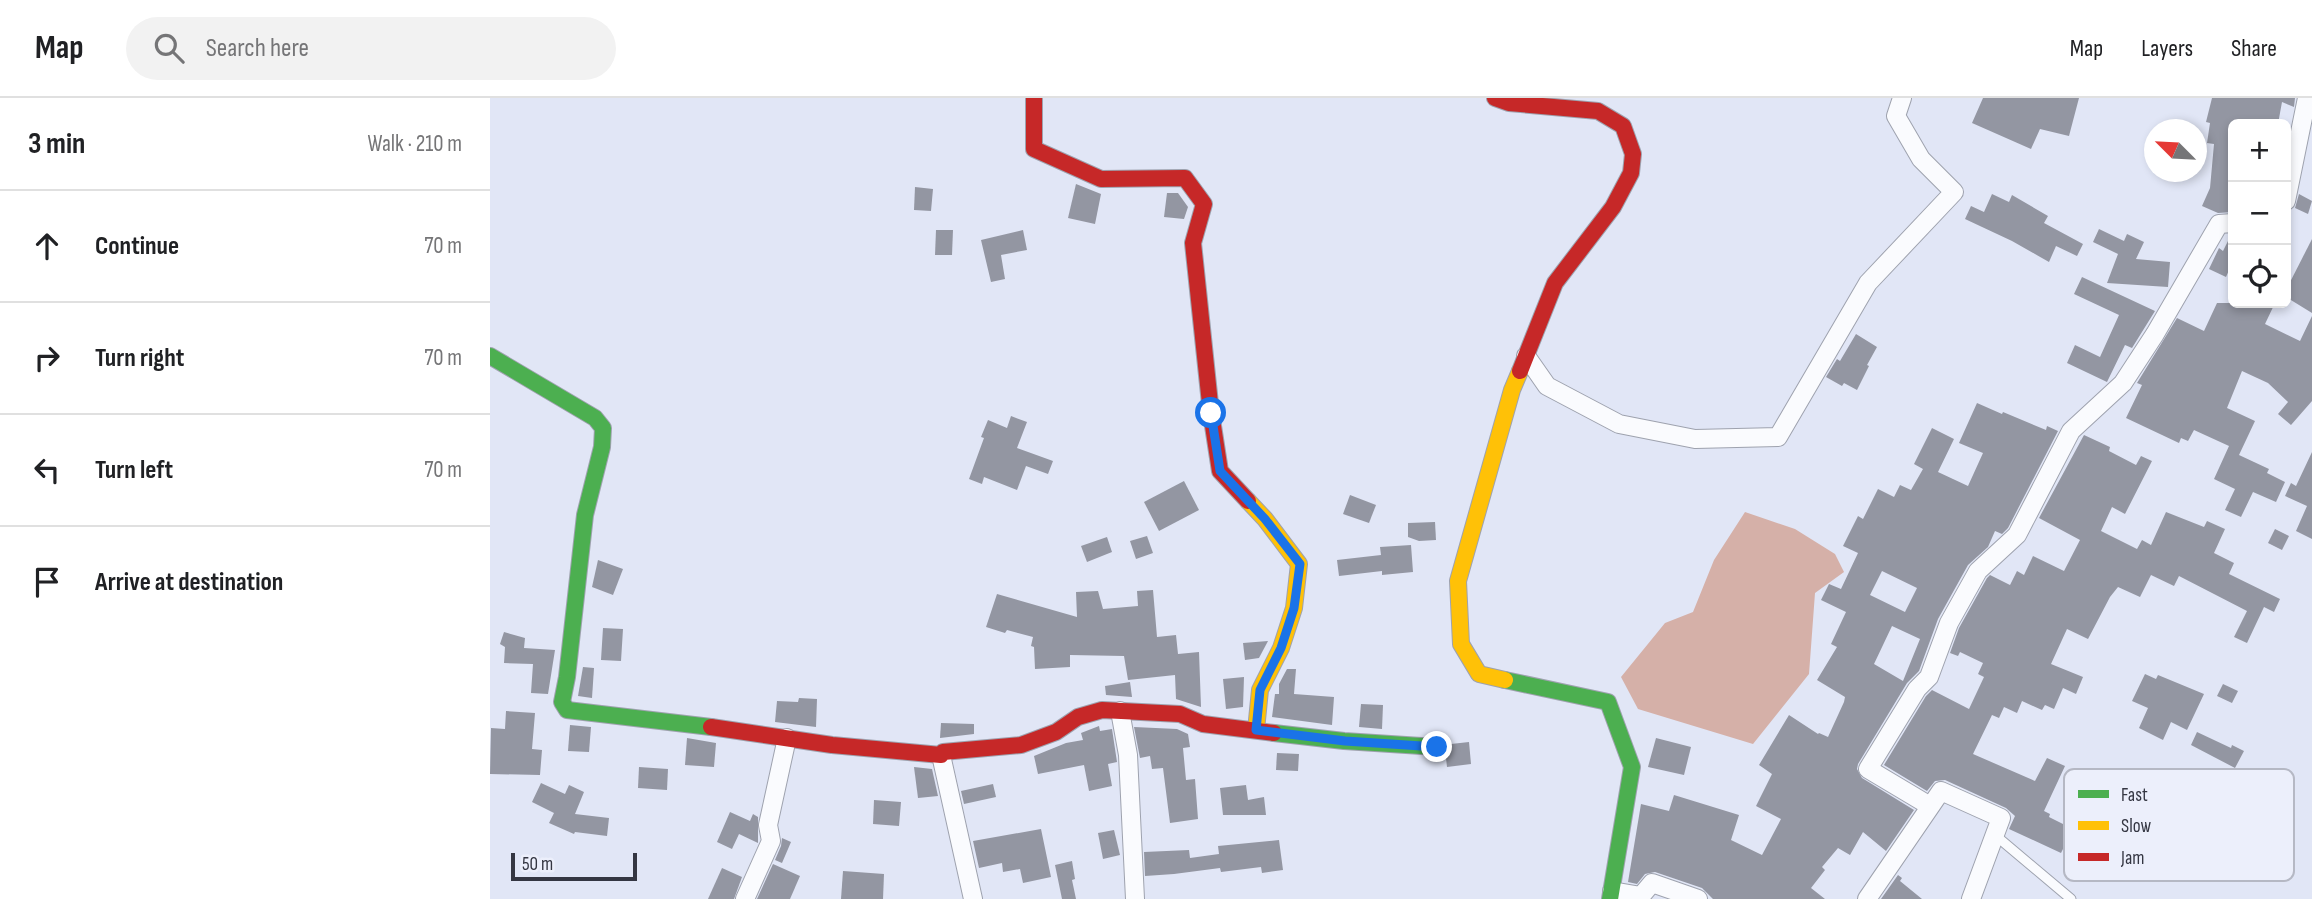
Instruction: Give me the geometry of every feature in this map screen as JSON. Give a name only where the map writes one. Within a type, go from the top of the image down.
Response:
[{"type":"street","points":[[1034,98],[1034,149],[1101,179],[1185,178],[1204,204],[1193,243],[1211,413],[1220,471],[1265,519],[1300,564],[1294,608],[1281,648],[1260,690],[1256,730]]},
{"type":"street","points":[[1495,98],[1509,103],[1598,111],[1623,126],[1633,154],[1631,173],[1613,207],[1555,283],[1512,390],[1458,582],[1461,644],[1479,674],[1608,702],[1632,767],[1611,895],[1641,896],[1652,883],[1698,899]]},
{"type":"street","points":[[1526,356],[1547,386],[1619,424],[1695,439],[1778,437],[1868,283],[1954,192],[1921,159],[1896,116],[1902,98]]},
{"type":"street","points":[[2290,182],[2307,98]]},
{"type":"street","points":[[1930,806],[1868,769],[1917,689],[1929,677],[1949,623],[1978,570],[2017,536],[2071,431],[2123,383],[2219,225],[2228,224]]},
{"type":"street","points":[[490,356],[595,418],[603,428],[602,447],[585,515],[562,702],[567,710],[941,755],[943,752],[1021,745],[1056,732],[1078,717],[1102,710],[1180,714],[1203,724],[1345,741],[1437,747]]},
{"type":"street","points":[[1121,711],[1128,754],[1135,899]]},
{"type":"street","points":[[745,899],[771,841],[768,825],[788,738]]},
{"type":"street","points":[[941,755],[972,899]]},
{"type":"street","points":[[1867,899],[1941,791],[2001,818],[1971,899]]},
{"type":"lane","points":[[1995,835],[2071,899]]},
{"type":"shaded area","points":[[1745,512],[1795,529],[1835,554],[1844,572],[1815,593],[1809,674],[1753,744],[1638,709],[1621,677],[1665,623],[1693,612],[1714,560]]},
{"type":"building","points":[[1983,98],[2079,98],[2069,136],[2040,129],[2031,149],[1972,123]]},
{"type":"building","points":[[2212,98],[2295,98],[2294,107],[2282,102],[2279,119],[2228,119],[2228,212],[2218,213],[2202,206],[2210,188],[2214,144],[2207,143],[2210,123],[2207,119]]},
{"type":"building","points":[[1076,184],[1101,194],[1095,224],[1068,218]]},
{"type":"building","points":[[915,187],[933,189],[931,211],[914,210]]},
{"type":"building","points":[[1167,193],[1178,193],[1188,207],[1184,219],[1164,217]]},
{"type":"building","points":[[1992,194],[2009,202],[2012,195],[2048,216],[2044,223],[2083,244],[2077,256],[2056,246],[2049,262],[1965,219],[1971,206],[1984,212]]},
{"type":"building","points":[[2299,194],[2312,201],[2308,214],[2295,208]]},
{"type":"building","points":[[2099,229],[2124,241],[2127,234],[2144,242],[2136,259],[2170,262],[2168,287],[2107,283],[2118,254],[2093,242]]},
{"type":"building","points":[[936,230],[953,230],[952,255],[935,255]]},
{"type":"building","points":[[1023,230],[1027,250],[1001,255],[1005,279],[991,282],[981,240]]},
{"type":"building","points":[[2312,239],[2312,313],[2291,300],[2291,280]]},
{"type":"building","points":[[2228,241],[2226,277],[2209,269],[2219,248],[2223,251]]},
{"type":"building","points":[[2082,277],[2155,311],[2132,348],[2125,345],[2107,382],[2067,363],[2075,345],[2100,357],[2119,315],[2074,294]]},
{"type":"building","points":[[2217,303],[2228,303],[2228,308],[2273,308],[2265,324],[2300,341],[2312,316],[2312,401],[2291,425],[2278,414],[2288,402],[2268,383],[2242,371],[2227,408],[2255,421],[2239,455],[2269,469],[2267,473],[2285,482],[2276,502],[2253,492],[2241,517],[2225,510],[2235,489],[2214,479],[2229,446],[2194,430],[2188,441],[2181,438],[2179,443],[2126,418],[2142,385],[2137,383],[2177,318],[2204,331]]},
{"type":"building","points":[[1856,334],[1877,347],[1857,390],[1844,383],[1842,386],[1826,377],[1837,359],[1840,361]]},
{"type":"building","points":[[1977,403],[2046,430],[2047,426],[2058,431],[2008,528],[2002,534],[1995,531],[1988,547],[1968,565],[1938,619],[1919,671],[1907,683],[1858,764],[1857,769],[1862,778],[1914,810],[1886,851],[1863,832],[1850,855],[1838,848],[1822,867],[1825,870],[1811,888],[1825,899],[1713,899],[1702,888],[1655,872],[1645,874],[1637,884],[1628,882],[1641,804],[1669,811],[1674,795],[1739,815],[1731,840],[1762,855],[1781,819],[1756,806],[1772,774],[1759,765],[1789,715],[1818,734],[1828,737],[1844,702],[1845,697],[1817,680],[1837,647],[1831,644],[1846,612],[1821,600],[1829,584],[1841,589],[1858,553],[1843,546],[1858,516],[1863,519],[1878,489],[1894,497],[1900,485],[1911,490],[1923,469],[1914,464],[1932,428],[1954,439],[1938,472],[1968,486],[1983,453],[1959,443]],"holes":[[[1882,571],[1917,588],[1905,612],[1870,595]],[[1892,626],[1920,639],[1903,681],[1874,664]]]},
{"type":"building","points":[[1011,416],[1027,422],[1017,448],[1053,461],[1048,474],[1026,466],[1017,490],[984,477],[982,484],[969,479],[988,420],[1007,428]]},
{"type":"building","points":[[2084,435],[2110,447],[2109,451],[2136,465],[2141,456],[2152,461],[2125,514],[2112,507],[2101,531],[2137,549],[2142,540],[2151,545],[2166,512],[2204,527],[2207,521],[2225,529],[2214,553],[2234,563],[2229,574],[2280,599],[2274,612],[2264,607],[2247,643],[2234,637],[2247,611],[2179,576],[2174,586],[2151,575],[2140,597],[2118,587],[2088,639],[2067,629],[2051,664],[2083,677],[2076,694],[2063,688],[2054,709],[2045,705],[2042,710],[2022,701],[2017,713],[2004,707],[1999,718],[1992,715],[1973,754],[2035,781],[2047,758],[2065,766],[2044,811],[2050,814],[2049,817],[2064,824],[2064,847],[2061,853],[2009,829],[2015,816],[2006,808],[1945,780],[1935,781],[1927,791],[1884,765],[1932,690],[1969,709],[1984,677],[1978,674],[1983,663],[1960,652],[1958,656],[1950,653],[1959,628],[1987,578],[1990,575],[2010,585],[2017,571],[2024,575],[2033,556],[2064,571],[2080,540],[2039,518]]},
{"type":"building","points":[[2312,452],[2312,539],[2296,531],[2307,506],[2285,496],[2291,483],[2296,486]]},
{"type":"building","points":[[1184,481],[1199,510],[1159,531],[1144,502]]},
{"type":"building","points":[[1350,495],[1376,505],[1369,523],[1343,514]]},
{"type":"building","points":[[1435,522],[1436,540],[1419,541],[1408,537],[1408,523]]},
{"type":"building","points":[[2275,529],[2289,536],[2282,550],[2268,543]]},
{"type":"building","points":[[1147,536],[1153,553],[1136,559],[1130,541]]},
{"type":"building","points":[[1107,537],[1112,552],[1087,562],[1081,546]]},
{"type":"building","points":[[1411,545],[1413,572],[1382,575],[1382,571],[1339,576],[1337,560],[1381,555],[1380,547]]},
{"type":"building","points":[[598,560],[623,569],[613,595],[592,587]]},
{"type":"building","points":[[1153,590],[1157,637],[1176,635],[1178,654],[1199,652],[1201,707],[1176,699],[1175,675],[1128,680],[1124,656],[1070,655],[1070,667],[1035,669],[1034,647],[1031,646],[1033,637],[986,627],[997,594],[1077,617],[1076,592],[1098,591],[1103,609],[1138,606],[1137,591]]},
{"type":"building","points":[[603,628],[623,629],[621,661],[601,660]]},
{"type":"building","points":[[504,632],[525,638],[524,648],[555,650],[548,694],[531,693],[533,664],[504,663],[505,647],[500,644]]},
{"type":"building","points":[[1268,641],[1259,658],[1245,660],[1243,643]]},
{"type":"building","points":[[583,667],[594,668],[592,698],[578,696]]},
{"type":"building","points":[[1287,669],[1296,669],[1294,694],[1334,697],[1332,725],[1272,717],[1275,694],[1279,694],[1279,684]]},
{"type":"building","points":[[2145,674],[2156,679],[2158,675],[2204,694],[2187,730],[2171,722],[2163,740],[2139,728],[2148,708],[2132,701]]},
{"type":"building","points":[[1244,677],[1243,707],[1226,709],[1223,679]]},
{"type":"building","points":[[1130,682],[1132,697],[1106,695],[1105,686]]},
{"type":"building","points":[[2223,684],[2238,691],[2232,703],[2217,696]]},
{"type":"building","points":[[799,698],[817,699],[816,727],[775,722],[777,701],[798,702]]},
{"type":"building","points":[[1361,704],[1383,705],[1382,729],[1359,727]]},
{"type":"building","points":[[506,711],[535,713],[532,749],[542,750],[540,775],[490,774],[491,728],[505,729]]},
{"type":"building","points":[[941,723],[974,724],[974,734],[940,738]]},
{"type":"building","points":[[570,725],[591,727],[589,752],[568,751]]},
{"type":"building","points":[[1099,726],[1100,731],[1112,729],[1117,762],[1108,764],[1112,786],[1089,791],[1084,765],[1038,774],[1034,756],[1066,743],[1083,740],[1081,733]]},
{"type":"building","points":[[1134,727],[1177,729],[1188,734],[1190,747],[1183,748],[1186,780],[1195,779],[1198,819],[1170,823],[1163,768],[1152,769],[1150,756],[1140,758]]},
{"type":"building","points":[[2197,732],[2244,751],[2235,768],[2191,745]]},
{"type":"building","points":[[687,738],[716,743],[714,767],[685,765]]},
{"type":"building","points":[[1656,738],[1691,747],[1684,775],[1648,767]]},
{"type":"building","points":[[1469,742],[1471,764],[1447,767],[1446,758],[1450,755],[1451,744]]},
{"type":"building","points":[[1277,753],[1299,754],[1298,771],[1276,770]]},
{"type":"building","points":[[639,767],[668,769],[667,790],[638,788]]},
{"type":"building","points":[[914,767],[932,769],[938,796],[918,798]]},
{"type":"building","points":[[541,783],[565,794],[569,785],[584,792],[575,814],[609,818],[607,836],[574,834],[549,823],[554,813],[532,802]]},
{"type":"building","points":[[993,784],[996,797],[964,804],[961,791]]},
{"type":"building","points":[[1246,785],[1248,800],[1264,797],[1266,815],[1223,815],[1220,788]]},
{"type":"building","points":[[874,800],[901,802],[899,826],[873,824]]},
{"type":"building","points":[[730,812],[750,821],[753,814],[758,817],[758,843],[739,834],[732,849],[717,842]]},
{"type":"building","points":[[1041,829],[1051,877],[1023,883],[1020,869],[1003,872],[1002,863],[979,868],[973,841]]},
{"type":"building","points":[[1114,830],[1120,855],[1103,859],[1098,833]]},
{"type":"building","points":[[782,838],[791,842],[782,863],[775,860]]},
{"type":"building","points":[[1279,840],[1283,870],[1262,873],[1261,867],[1221,872],[1220,868],[1145,876],[1144,852],[1189,850],[1190,858],[1219,854],[1218,846]]},
{"type":"building","points":[[1072,861],[1076,899],[1062,899],[1055,865]]},
{"type":"building","points":[[773,864],[800,876],[790,899],[757,899]]},
{"type":"building","points":[[722,868],[742,877],[734,899],[708,899]]},
{"type":"building","points":[[843,871],[884,874],[883,899],[841,899]]},
{"type":"building","points":[[1898,875],[1902,878],[1900,881],[1922,899],[1881,899]]},
{"type":"traffic: fast","points":[[490,356],[595,418],[603,428],[602,447],[585,515],[562,702],[567,710],[711,727]]},
{"type":"traffic: fast","points":[[1505,680],[1608,702],[1632,767],[1610,899]]},
{"type":"traffic: fast","points":[[1274,733],[1437,747]]},
{"type":"traffic: slow","points":[[1505,680],[1479,674],[1461,644],[1458,581],[1512,390],[1520,371]]},
{"type":"traffic: slow","points":[[1248,501],[1299,564],[1294,608],[1281,648],[1260,690],[1256,730]]},
{"type":"traffic: jam","points":[[1034,98],[1034,149],[1101,179],[1185,178],[1204,204],[1193,243],[1211,413],[1220,471],[1248,501]]},
{"type":"traffic: jam","points":[[1495,98],[1509,103],[1598,111],[1623,126],[1633,154],[1631,173],[1613,207],[1555,283],[1520,371]]},
{"type":"traffic: jam","points":[[711,727],[832,745],[941,755],[943,752],[1021,745],[1056,732],[1078,717],[1102,710],[1180,714],[1203,724],[1274,733]]},
{"type":"route","points":[[1211,413],[1220,471],[1265,519],[1300,564],[1294,608],[1281,648],[1260,690],[1256,730],[1345,741],[1437,747]]}]
